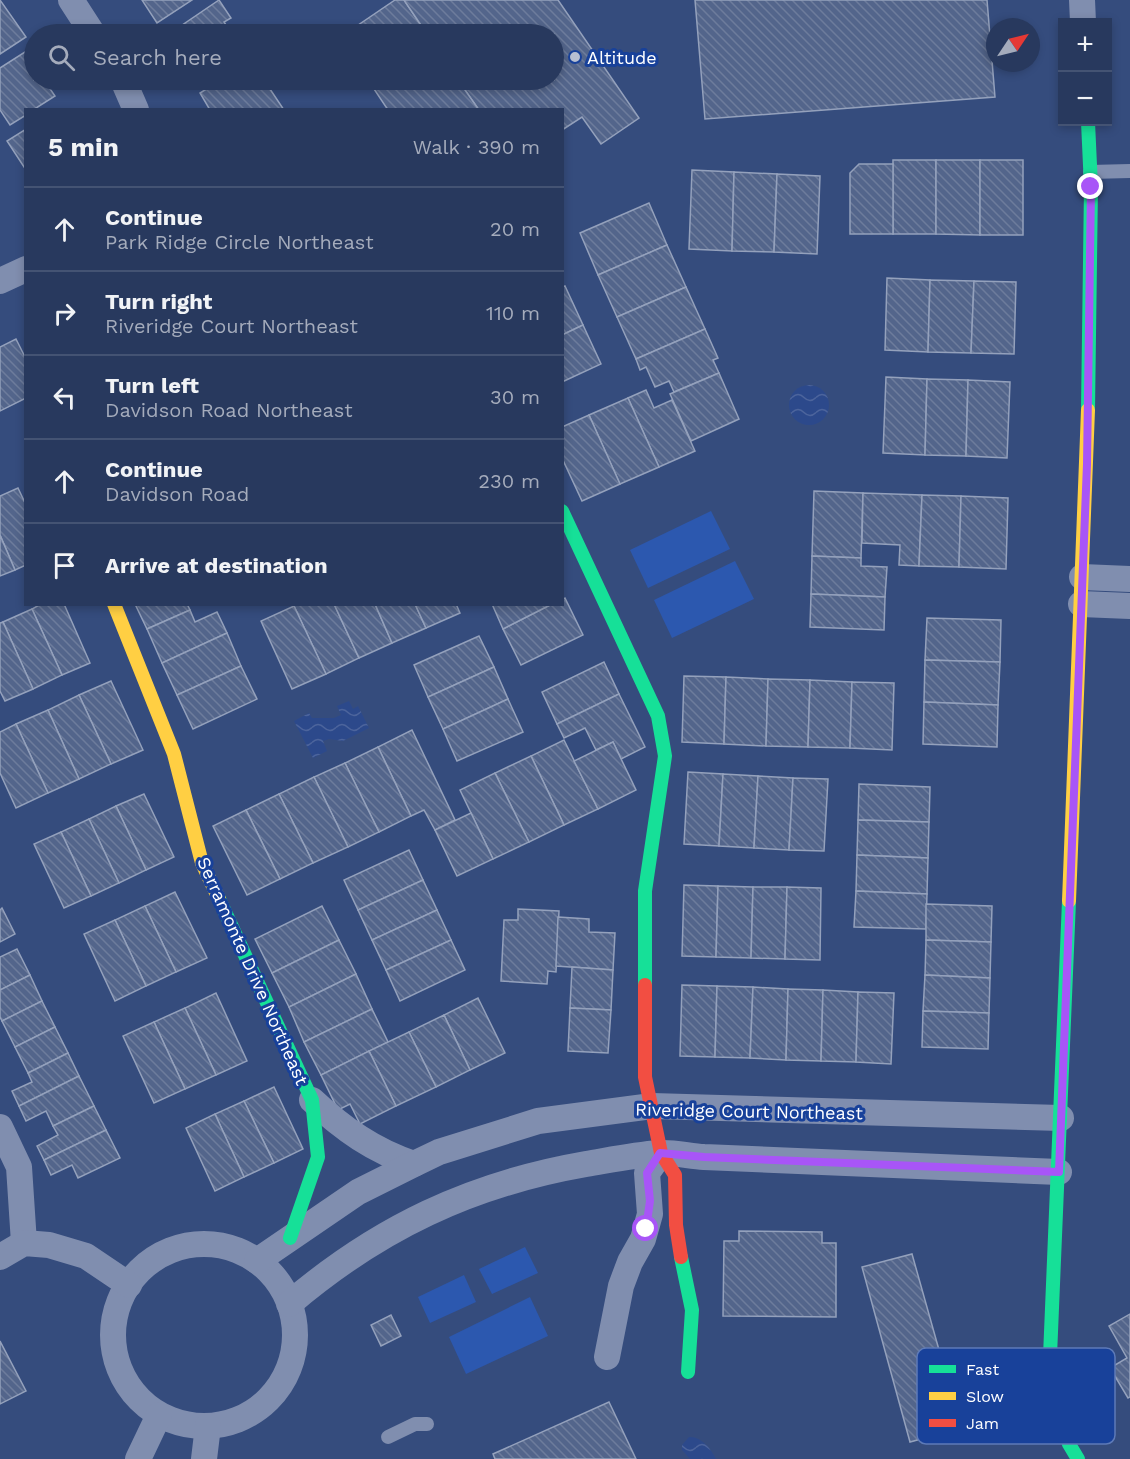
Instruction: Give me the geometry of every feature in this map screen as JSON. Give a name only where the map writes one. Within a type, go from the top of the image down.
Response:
[{"type":"street","points":[[71,0],[87,24]]},
{"type":"street","points":[[1082,0],[1083,18]]},
{"type":"street","points":[[127,90],[135,108]]},
{"type":"street","points":[[1050,1348],[1087,464],[1090,172],[1088,126]]},
{"type":"street","points":[[0,281],[24,270]]},
{"type":"street","points":[[564,515],[658,716],[662,736],[664,756],[645,891],[645,1077],[660,1153],[675,1174],[676,1225],[692,1310],[688,1372]]},
{"type":"street","points":[[1082,577],[1130,579]]},
{"type":"street","points":[[1081,604],[1130,606]]},
{"type":"street","name":"Serramonte Drive Northeast","points":[[115,606],[174,754],[202,863],[312,1100],[318,1157],[290,1238]]},
{"type":"street","name":"Serramonte Drive Northeast","points":[[312,1100],[351,1134],[395,1157],[414,1164]]},
{"type":"street","name":"Riveridge Court Northeast","points":[[257,1261],[358,1192],[414,1164],[439,1152],[538,1121],[652,1106],[1061,1118]]},
{"type":"street","points":[[0,1127],[19,1167],[24,1243]]},
{"type":"street","points":[[608,1357],[621,1286],[630,1262],[643,1239],[650,1214],[647,1173],[660,1153]]},
{"type":"street","points":[[289,1304],[316,1281],[364,1247],[421,1215],[483,1189],[544,1171],[660,1153],[704,1157],[1059,1172]]},
{"type":"street","points":[[0,1257],[24,1243],[49,1245],[86,1256],[129,1285]]},
{"type":"street","points":[[212,1244],[238,1251],[257,1261],[280,1284],[289,1304],[293,1312],[295,1343],[288,1373],[270,1399],[246,1417],[216,1426],[187,1426],[159,1415],[137,1398],[122,1375],[113,1348],[114,1320],[122,1294],[138,1271],[160,1254],[185,1245],[212,1244]]},
{"type":"street","points":[[138,1459],[159,1415]]},
{"type":"street","points":[[204,1459],[208,1426]]},
{"type":"street","points":[[1069,1444],[1078,1459]]},
{"type":"lane","points":[[1090,172],[1130,171]]},
{"type":"lane","points":[[388,1437],[415,1424],[427,1424]]},
{"type":"shaded area","points":[[711,511],[730,549],[648,588],[630,550]]},
{"type":"shaded area","points":[[735,561],[754,599],[672,638],[654,600]]},
{"type":"shaded area","points":[[525,1247],[538,1273],[492,1294],[479,1269]]},
{"type":"shaded area","points":[[464,1275],[476,1302],[430,1323],[418,1297]]},
{"type":"shaded area","points":[[530,1297],[548,1336],[466,1374],[449,1337]]},
{"type":"water","points":[[809,385],[817,386],[823,391],[828,397],[828,413],[823,419],[817,424],[809,425],[801,424],[795,419],[790,413],[789,405],[790,397],[795,391],[801,386]]},
{"type":"water","points":[[349,701],[353,709],[358,706],[369,728],[343,741],[329,739],[323,741],[327,751],[313,758],[294,721],[309,713],[312,718],[334,718],[341,715],[337,706]]},
{"type":"water","points":[[689,1437],[701,1441],[716,1459],[690,1459],[682,1450],[682,1445]]},
{"type":"building","points":[[0,0],[24,34],[24,38],[0,54]]},
{"type":"building","points":[[142,0],[192,0],[157,23]]},
{"type":"building","points":[[219,0],[231,18],[224,22],[225,24],[184,24]]},
{"type":"building","points":[[395,0],[404,0],[420,24],[360,24]]},
{"type":"building","name":"Altitude","points":[[404,0],[558,0],[639,118],[601,144],[582,117],[564,129],[564,108],[478,108],[465,90],[564,90],[564,24],[420,24]]},
{"type":"building","points":[[695,0],[987,0],[986,72],[993,72],[995,97],[705,119]]},
{"type":"building","points":[[24,53],[24,90],[51,90],[55,96],[36,108],[24,108],[24,116],[10,125],[0,110],[0,68]]},
{"type":"building","points":[[205,90],[271,90],[283,108],[209,108],[200,93]]},
{"type":"building","points":[[375,90],[465,90],[478,108],[387,108]]},
{"type":"building","points":[[24,130],[24,167],[7,141]]},
{"type":"building","points":[[893,160],[936,160],[936,234],[893,234]]},
{"type":"building","points":[[936,160],[980,160],[980,235],[936,234]]},
{"type":"building","points":[[980,160],[1023,160],[1023,235],[980,235]]},
{"type":"building","points":[[859,164],[893,164],[893,234],[850,234],[850,173]]},
{"type":"building","points":[[692,170],[734,172],[732,251],[689,249]]},
{"type":"building","points":[[734,172],[777,174],[774,252],[732,251]]},
{"type":"building","points":[[777,174],[820,176],[817,254],[774,252]]},
{"type":"building","points":[[649,203],[667,245],[598,275],[580,233]]},
{"type":"building","points":[[667,245],[686,287],[617,317],[598,275]]},
{"type":"building","points":[[887,278],[930,280],[928,352],[885,350]]},
{"type":"building","points":[[930,280],[974,281],[971,353],[928,352]]},
{"type":"building","points":[[974,281],[1016,282],[1014,354],[971,353]]},
{"type":"building","points":[[564,286],[583,325],[564,334]]},
{"type":"building","points":[[686,287],[705,329],[636,359],[617,317]]},
{"type":"building","points":[[583,325],[601,364],[564,381],[564,334]]},
{"type":"building","points":[[705,329],[718,358],[713,360],[719,373],[674,392],[669,381],[655,387],[646,367],[640,370],[636,359]]},
{"type":"building","points":[[16,339],[24,355],[24,399],[0,411],[0,347]]},
{"type":"building","points":[[719,373],[739,419],[691,441],[670,394]]},
{"type":"building","points":[[886,377],[927,379],[925,455],[883,453]]},
{"type":"building","points":[[927,379],[968,380],[966,456],[925,455]]},
{"type":"building","points":[[968,380],[1010,382],[1007,458],[966,456]]},
{"type":"building","points":[[646,390],[654,408],[672,400],[695,451],[659,467],[628,398]]},
{"type":"building","points":[[628,398],[659,467],[620,484],[589,415]]},
{"type":"building","points":[[589,415],[620,484],[582,501],[564,462],[564,426]]},
{"type":"building","points":[[18,488],[24,501],[24,566],[15,570],[0,535],[0,496]]},
{"type":"building","points":[[814,491],[863,493],[861,558],[812,556]]},
{"type":"building","points":[[863,493],[922,495],[919,566],[899,565],[900,545],[862,543]]},
{"type":"building","points":[[922,495],[961,496],[959,567],[919,566]]},
{"type":"building","points":[[961,496],[1008,498],[1006,569],[959,567]]},
{"type":"building","points":[[0,535],[15,570],[0,576]]},
{"type":"building","points":[[812,556],[861,558],[861,566],[887,567],[885,597],[811,594]]},
{"type":"building","points":[[811,594],[885,597],[884,630],[810,627]]},
{"type":"building","points":[[564,599],[583,635],[521,665],[503,629],[548,606],[564,606]]},
{"type":"building","points":[[37,606],[65,606],[90,663],[62,675],[32,609]]},
{"type":"building","points":[[136,606],[188,606],[190,610],[147,629]]},
{"type":"building","points":[[294,606],[335,606],[359,658],[326,674]]},
{"type":"building","points":[[294,606],[326,674],[292,689],[261,621]]},
{"type":"building","points":[[335,606],[376,606],[392,643],[359,658]]},
{"type":"building","points":[[376,606],[416,606],[426,628],[392,643]]},
{"type":"building","points":[[416,606],[457,606],[460,613],[426,628]]},
{"type":"building","points":[[493,606],[548,606],[503,629]]},
{"type":"building","points":[[32,609],[62,675],[33,689],[3,622]]},
{"type":"building","points":[[190,610],[195,622],[217,612],[227,633],[162,663],[147,629]]},
{"type":"building","points":[[927,618],[1001,620],[1000,662],[925,660]]},
{"type":"building","points":[[3,622],[33,689],[5,701],[0,691],[0,623]]},
{"type":"building","points":[[227,633],[241,666],[177,695],[162,663]]},
{"type":"building","points":[[479,636],[494,667],[428,697],[414,665]]},
{"type":"building","points":[[925,660],[1000,662],[998,705],[924,702]]},
{"type":"building","points":[[604,662],[619,694],[557,724],[542,692]]},
{"type":"building","points":[[241,666],[257,699],[193,729],[177,695]]},
{"type":"building","points":[[494,667],[508,699],[443,729],[428,697]]},
{"type":"building","points":[[684,676],[726,677],[724,744],[682,742]]},
{"type":"building","points":[[726,677],[768,679],[766,746],[724,744]]},
{"type":"building","points":[[768,679],[810,680],[808,747],[766,746]]},
{"type":"building","points":[[810,680],[852,682],[850,748],[808,747]]},
{"type":"building","points":[[111,681],[143,750],[111,764],[79,695]]},
{"type":"building","points":[[852,682],[894,683],[892,750],[850,748]]},
{"type":"building","points":[[619,694],[645,747],[621,759],[613,742],[596,750],[585,728],[564,738],[557,724]]},
{"type":"building","points":[[79,695],[111,764],[79,779],[48,710]]},
{"type":"building","points":[[508,699],[523,732],[457,761],[443,729]]},
{"type":"building","points":[[924,702],[998,705],[997,747],[923,744]]},
{"type":"building","points":[[48,710],[79,779],[48,793],[16,724]]},
{"type":"building","points":[[16,724],[48,793],[16,808],[0,773],[0,732]]},
{"type":"building","points":[[412,730],[455,820],[435,830],[424,810],[411,816],[378,747]]},
{"type":"building","points":[[564,740],[598,809],[564,825],[531,756]]},
{"type":"building","points":[[613,742],[636,790],[598,809],[574,761]]},
{"type":"building","points":[[378,747],[411,816],[379,832],[345,763]]},
{"type":"building","points":[[531,756],[564,825],[529,842],[495,773]]},
{"type":"building","points":[[345,763],[379,832],[348,847],[314,777]]},
{"type":"building","points":[[688,772],[723,774],[719,846],[684,844]]},
{"type":"building","points":[[495,773],[529,842],[493,859],[460,790]]},
{"type":"building","points":[[723,774],[758,776],[754,848],[719,846]]},
{"type":"building","points":[[758,776],[793,778],[789,850],[754,848]]},
{"type":"building","points":[[314,777],[348,847],[313,863],[279,794]]},
{"type":"building","points":[[793,778],[828,779],[824,851],[789,850]]},
{"type":"building","points":[[859,784],[930,787],[929,822],[858,820]]},
{"type":"building","points":[[144,794],[174,857],[146,870],[116,806]]},
{"type":"building","points":[[279,794],[313,863],[280,879],[246,810]]},
{"type":"building","points":[[116,806],[146,870],[119,883],[89,819]]},
{"type":"building","points":[[246,810],[280,879],[247,895],[213,826]]},
{"type":"building","points":[[471,813],[493,859],[457,876],[435,830]]},
{"type":"building","points":[[89,819],[119,883],[91,896],[61,832]]},
{"type":"building","points":[[858,820],[929,822],[928,858],[857,855]]},
{"type":"building","points":[[61,832],[91,896],[64,908],[34,844]]},
{"type":"building","points":[[409,850],[423,880],[358,910],[344,880]]},
{"type":"building","points":[[857,855],[928,858],[927,894],[856,891]]},
{"type":"building","points":[[423,880],[437,910],[372,940],[358,910]]},
{"type":"building","points":[[684,885],[718,886],[716,957],[682,956]]},
{"type":"building","points":[[718,886],[753,887],[751,958],[716,957]]},
{"type":"building","points":[[753,887],[787,887],[785,959],[751,958]]},
{"type":"building","points":[[787,887],[821,888],[820,960],[785,959]]},
{"type":"building","points":[[856,891],[927,894],[926,929],[854,927]]},
{"type":"building","points":[[175,892],[207,958],[176,972],[145,906]]},
{"type":"building","points":[[926,904],[992,906],[991,942],[926,940]]},
{"type":"building","points":[[145,906],[176,972],[146,986],[115,920]]},
{"type":"building","points":[[322,906],[339,940],[272,973],[255,939]]},
{"type":"building","points":[[2,908],[15,934],[0,942],[0,910]]},
{"type":"building","points":[[518,909],[559,911],[556,972],[548,971],[547,984],[501,981],[504,920],[518,920]]},
{"type":"building","points":[[437,910],[451,940],[386,970],[372,940]]},
{"type":"building","points":[[558,917],[589,919],[589,932],[615,933],[613,970],[556,966]]},
{"type":"building","points":[[115,920],[146,986],[115,1001],[84,934]]},
{"type":"building","points":[[339,940],[356,974],[289,1007],[272,973]]},
{"type":"building","points":[[451,940],[465,970],[400,1001],[386,970]]},
{"type":"building","points":[[926,940],[991,942],[990,978],[925,975]]},
{"type":"building","points":[[17,949],[30,975],[0,990],[0,957]]},
{"type":"building","points":[[572,967],[613,970],[611,1010],[570,1008]]},
{"type":"building","points":[[356,974],[372,1009],[304,1042],[289,1007]]},
{"type":"building","points":[[30,975],[42,1001],[2,1021],[0,990]]},
{"type":"building","points":[[925,975],[990,978],[989,1013],[923,1011]]},
{"type":"building","points":[[682,985],[717,986],[715,1057],[680,1056]]},
{"type":"building","points":[[717,986],[753,987],[750,1058],[715,1057]]},
{"type":"building","points":[[753,987],[788,989],[786,1060],[750,1058]]},
{"type":"building","points":[[788,989],[823,990],[821,1061],[786,1060]]},
{"type":"building","points":[[823,990],[858,992],[856,1062],[821,1061]]},
{"type":"building","points":[[858,992],[894,993],[891,1064],[856,1062]]},
{"type":"building","points":[[216,993],[247,1061],[216,1075],[185,1008]]},
{"type":"building","points":[[478,998],[505,1053],[470,1070],[444,1015]]},
{"type":"building","points":[[42,1001],[55,1027],[15,1047],[2,1021]]},
{"type":"building","points":[[185,1008],[216,1075],[185,1089],[154,1022]]},
{"type":"building","points":[[570,1008],[611,1010],[608,1053],[568,1051]]},
{"type":"building","points":[[372,1009],[388,1042],[321,1075],[304,1042]]},
{"type":"building","points":[[923,1011],[989,1013],[988,1049],[922,1047]]},
{"type":"building","points":[[444,1015],[470,1070],[436,1087],[409,1032]]},
{"type":"building","points":[[154,1022],[185,1089],[154,1103],[123,1036]]},
{"type":"building","points":[[55,1027],[68,1053],[28,1073],[15,1047]]},
{"type":"building","points":[[409,1032],[436,1087],[396,1106],[369,1051]]},
{"type":"building","points":[[369,1051],[396,1106],[360,1124],[350,1104],[338,1110],[321,1075]]},
{"type":"building","points":[[68,1053],[79,1076],[19,1106],[12,1091],[32,1082],[28,1073]]},
{"type":"building","points":[[79,1076],[94,1106],[53,1126],[46,1111],[26,1121],[19,1106]]},
{"type":"building","points":[[274,1087],[303,1149],[274,1163],[244,1101]]},
{"type":"building","points":[[244,1101],[274,1163],[244,1177],[215,1114]]},
{"type":"building","points":[[94,1106],[106,1130],[44,1160],[37,1146],[58,1135],[53,1126]]},
{"type":"building","points":[[215,1114],[244,1177],[215,1191],[186,1128]]},
{"type":"building","points":[[106,1130],[120,1158],[78,1178],[72,1165],[51,1175],[44,1160]]},
{"type":"building","points":[[739,1231],[822,1232],[822,1243],[836,1243],[836,1317],[723,1316],[724,1241],[739,1241]]},
{"type":"building","points":[[912,1254],[938,1348],[917,1348],[917,1440],[910,1442],[862,1267]]},
{"type":"building","points":[[1130,1314],[1130,1397],[1128,1398],[1115,1376],[1115,1365],[1127,1358],[1109,1326]]},
{"type":"building","points":[[391,1315],[401,1336],[381,1346],[371,1325]]},
{"type":"building","points":[[0,1341],[26,1391],[0,1404]]},
{"type":"building","points":[[609,1402],[636,1459],[495,1459],[493,1454]]},
{"type":"traffic: fast","points":[[1088,126],[1091,187],[1088,410]]},
{"type":"traffic: fast","points":[[564,515],[658,716],[665,756],[645,891],[645,985]]},
{"type":"traffic: fast","points":[[219,899],[312,1100],[318,1157],[290,1238]]},
{"type":"traffic: fast","points":[[1050,1348],[1069,901]]},
{"type":"traffic: fast","points":[[681,1257],[692,1310],[688,1372]]},
{"type":"traffic: fast","points":[[1069,1444],[1078,1459]]},
{"type":"traffic: slow","points":[[1069,901],[1088,410]]},
{"type":"traffic: slow","points":[[115,606],[174,754],[202,863],[219,899]]},
{"type":"traffic: jam","points":[[645,985],[645,1077],[661,1153],[675,1175],[676,1225],[681,1257]]},
{"type":"place","name":"Altitude","points":[[575,57]]},
{"type":"route","points":[[646,1229],[650,1214],[647,1173],[660,1153],[704,1157],[1059,1172],[1087,464],[1091,187]]}]
